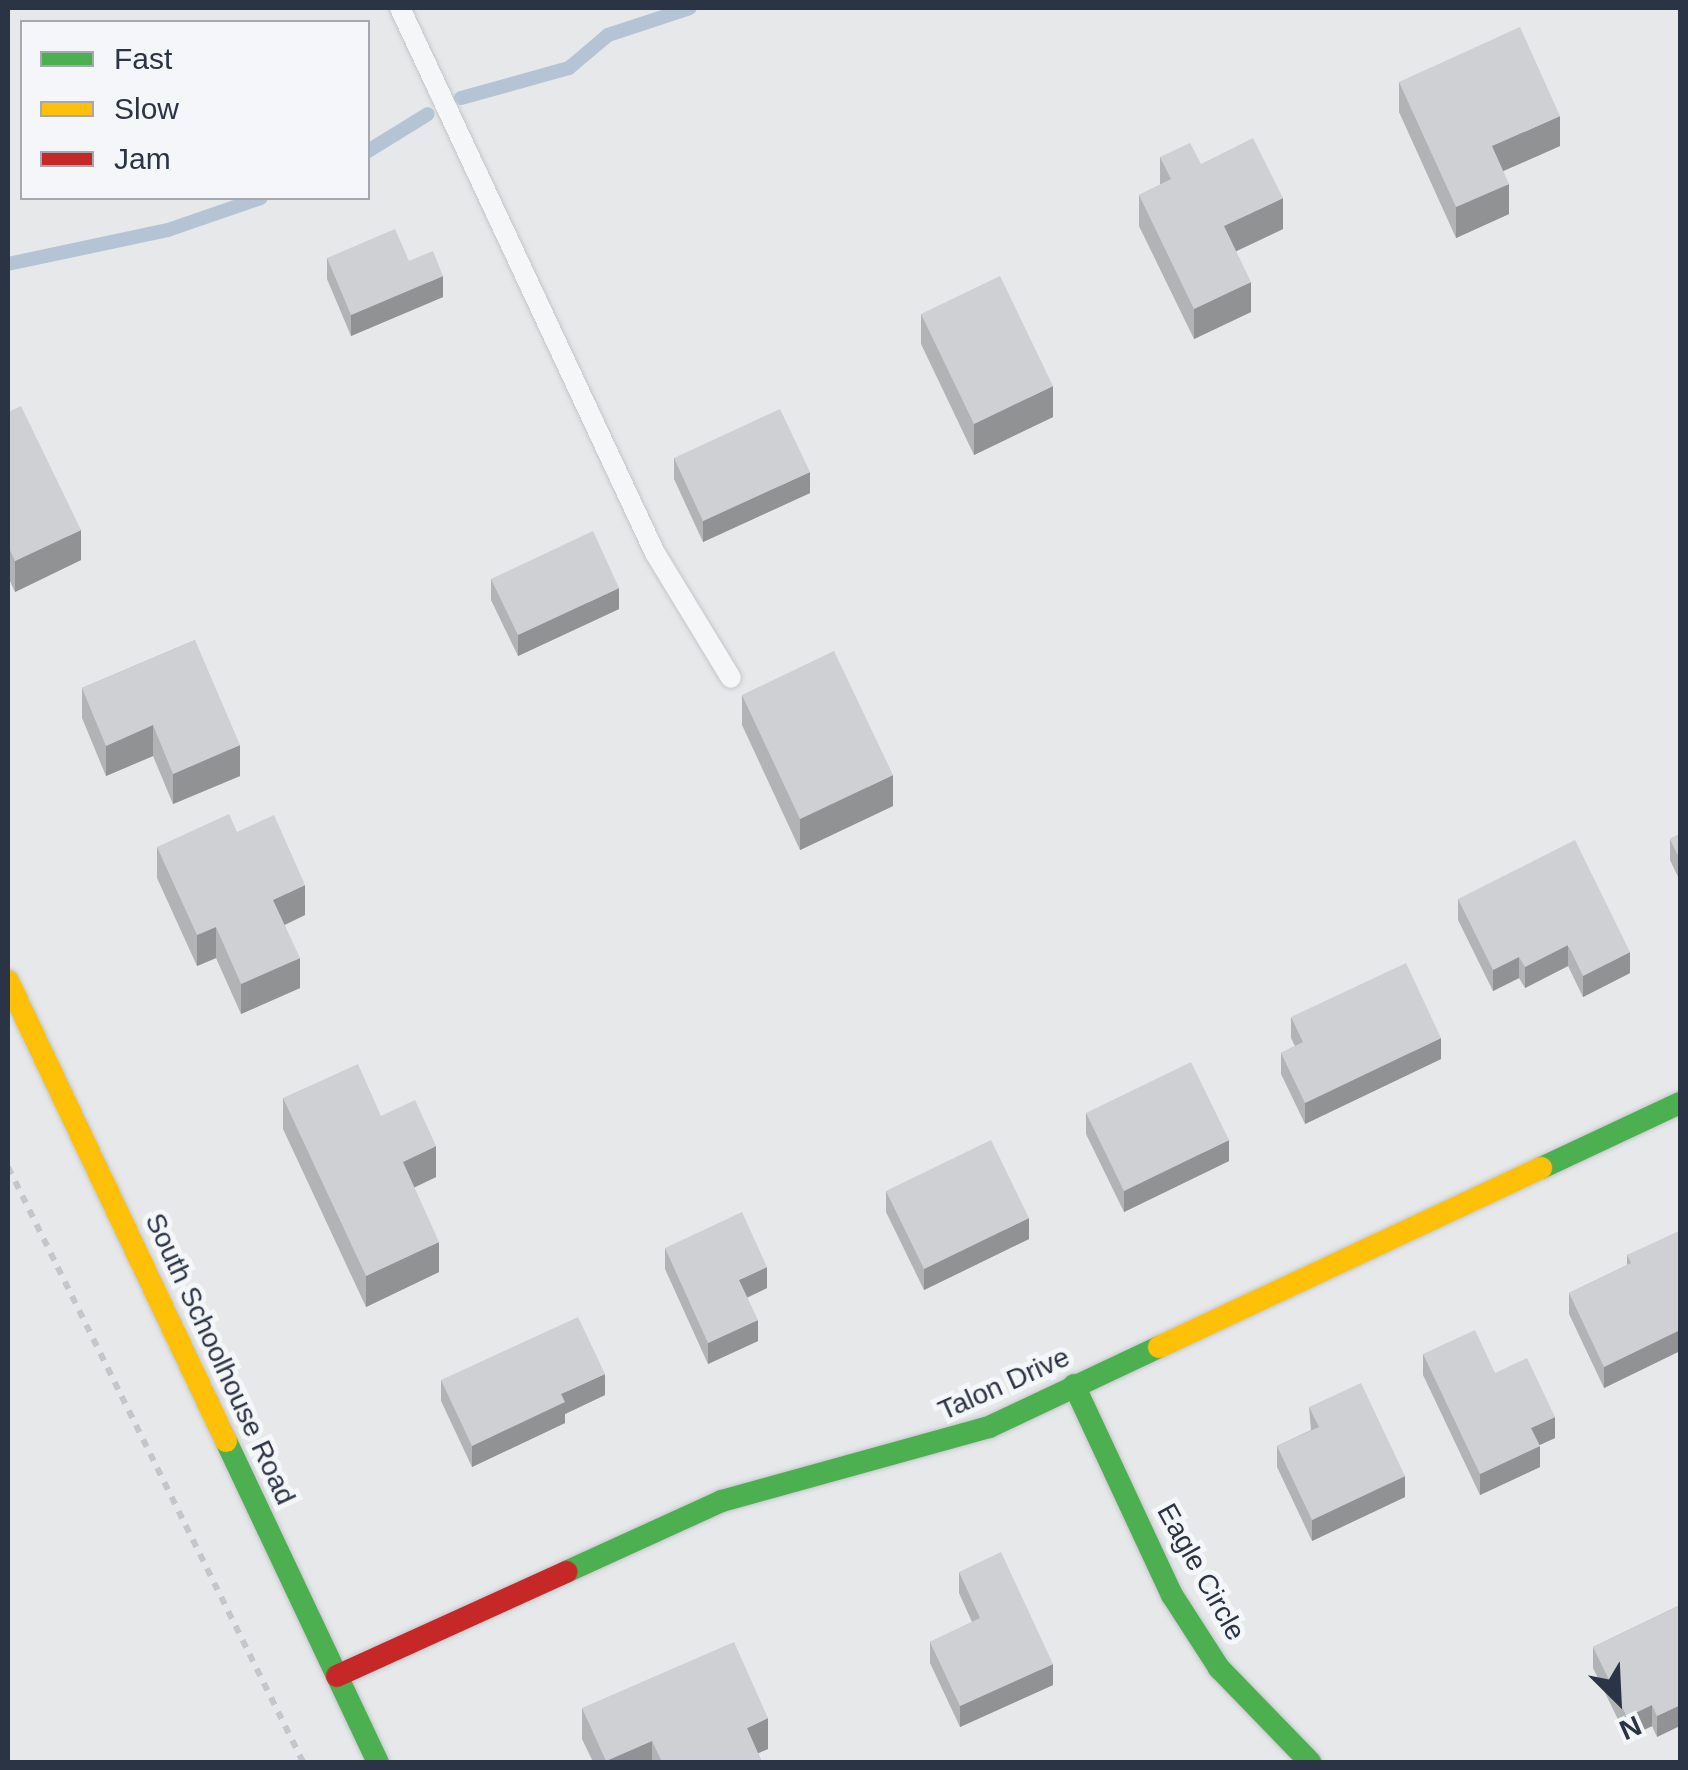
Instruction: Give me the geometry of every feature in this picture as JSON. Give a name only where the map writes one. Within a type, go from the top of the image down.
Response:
[{"type":"street","name":"South Schoolhouse Road","points":[[8,981],[378,1762]]},
{"type":"street","name":"Talon Drive","points":[[337,1676],[722,1501],[950,1443],[1680,1103]]},
{"type":"street","name":"Eagle Circle","points":[[1074,1385],[1172,1595],[1219,1668],[1310,1762]]},
{"type":"lane","points":[[400,8],[656,553],[731,678]]},
{"type":"path","points":[[8,1168],[303,1762]]},
{"type":"building","points":[[1520,27],[1560,116],[1492,146],[1509,184],[1456,207],[1399,82]]},
{"type":"building","points":[[1253,138],[1283,198],[1224,226],[1251,282],[1194,309],[1139,195],[1171,179],[1160,157],[1190,143],[1201,164]]},
{"type":"building","points":[[395,229],[409,261],[433,251],[443,276],[351,315],[327,258]]},
{"type":"building","points":[[1000,276],[1053,386],[974,424],[921,314]]},
{"type":"building","points":[[21,406],[81,530],[15,561],[8,546],[8,412]]},
{"type":"building","points":[[780,409],[810,472],[703,521],[674,458]]},
{"type":"building","points":[[593,531],[619,588],[518,635],[491,579]]},
{"type":"building","points":[[195,640],[240,745],[173,774],[153,725],[106,746],[82,688]]},
{"type":"building","points":[[834,651],[893,775],[800,819],[742,695]]},
{"type":"building","points":[[229,814],[237,832],[274,815],[305,885],[273,900],[300,958],[241,984],[216,927],[197,935],[157,847]]},
{"type":"building","points":[[1680,834],[1680,860],[1670,839]]},
{"type":"building","points":[[1575,840],[1630,952],[1583,976],[1568,945],[1525,967],[1519,957],[1493,970],[1458,899]]},
{"type":"building","points":[[1406,963],[1441,1038],[1305,1103],[1281,1053],[1303,1042],[1291,1017]]},
{"type":"building","points":[[1191,1062],[1229,1140],[1124,1191],[1086,1113]]},
{"type":"building","points":[[358,1064],[381,1116],[415,1100],[436,1146],[403,1162],[439,1242],[366,1276],[283,1098]]},
{"type":"building","points":[[991,1140],[1029,1218],[924,1269],[886,1191]]},
{"type":"building","points":[[742,1212],[767,1267],[739,1280],[758,1320],[708,1343],[665,1248]]},
{"type":"building","points":[[1679,1231],[1680,1330],[1604,1367],[1569,1293],[1631,1263],[1627,1255]]},
{"type":"building","points":[[578,1317],[605,1374],[561,1394],[565,1402],[472,1446],[441,1380]]},
{"type":"building","points":[[1475,1330],[1495,1373],[1527,1358],[1555,1417],[1531,1428],[1540,1446],[1480,1474],[1423,1354]]},
{"type":"building","points":[[1361,1383],[1405,1476],[1312,1520],[1277,1446],[1319,1427],[1309,1407]]},
{"type":"building","points":[[1001,1552],[1053,1664],[960,1706],[930,1642],[980,1618],[959,1572]]},
{"type":"building","points":[[1680,1605],[1680,1705],[1657,1716],[1652,1705],[1627,1717],[1593,1647]]},
{"type":"building","points":[[734,1642],[768,1718],[747,1728],[762,1762],[662,1762],[652,1741],[606,1761],[582,1708]]},
{"type":"waterway","points":[[461,98],[569,68],[608,35],[690,8]]},
{"type":"waterway","points":[[370,150],[428,114]]},
{"type":"waterway","points":[[8,264],[168,230],[255,200]]},
{"type":"traffic: fast","points":[[1541,1168],[1680,1103]]},
{"type":"traffic: fast","points":[[566,1572],[722,1501],[989,1427],[1159,1347]]},
{"type":"traffic: fast","points":[[1074,1385],[1172,1595],[1219,1668],[1310,1762]]},
{"type":"traffic: fast","points":[[226,1441],[378,1762]]},
{"type":"traffic: slow","points":[[8,981],[226,1441]]},
{"type":"traffic: slow","points":[[1159,1347],[1541,1168]]},
{"type":"traffic: jam","points":[[337,1676],[566,1572]]}]
